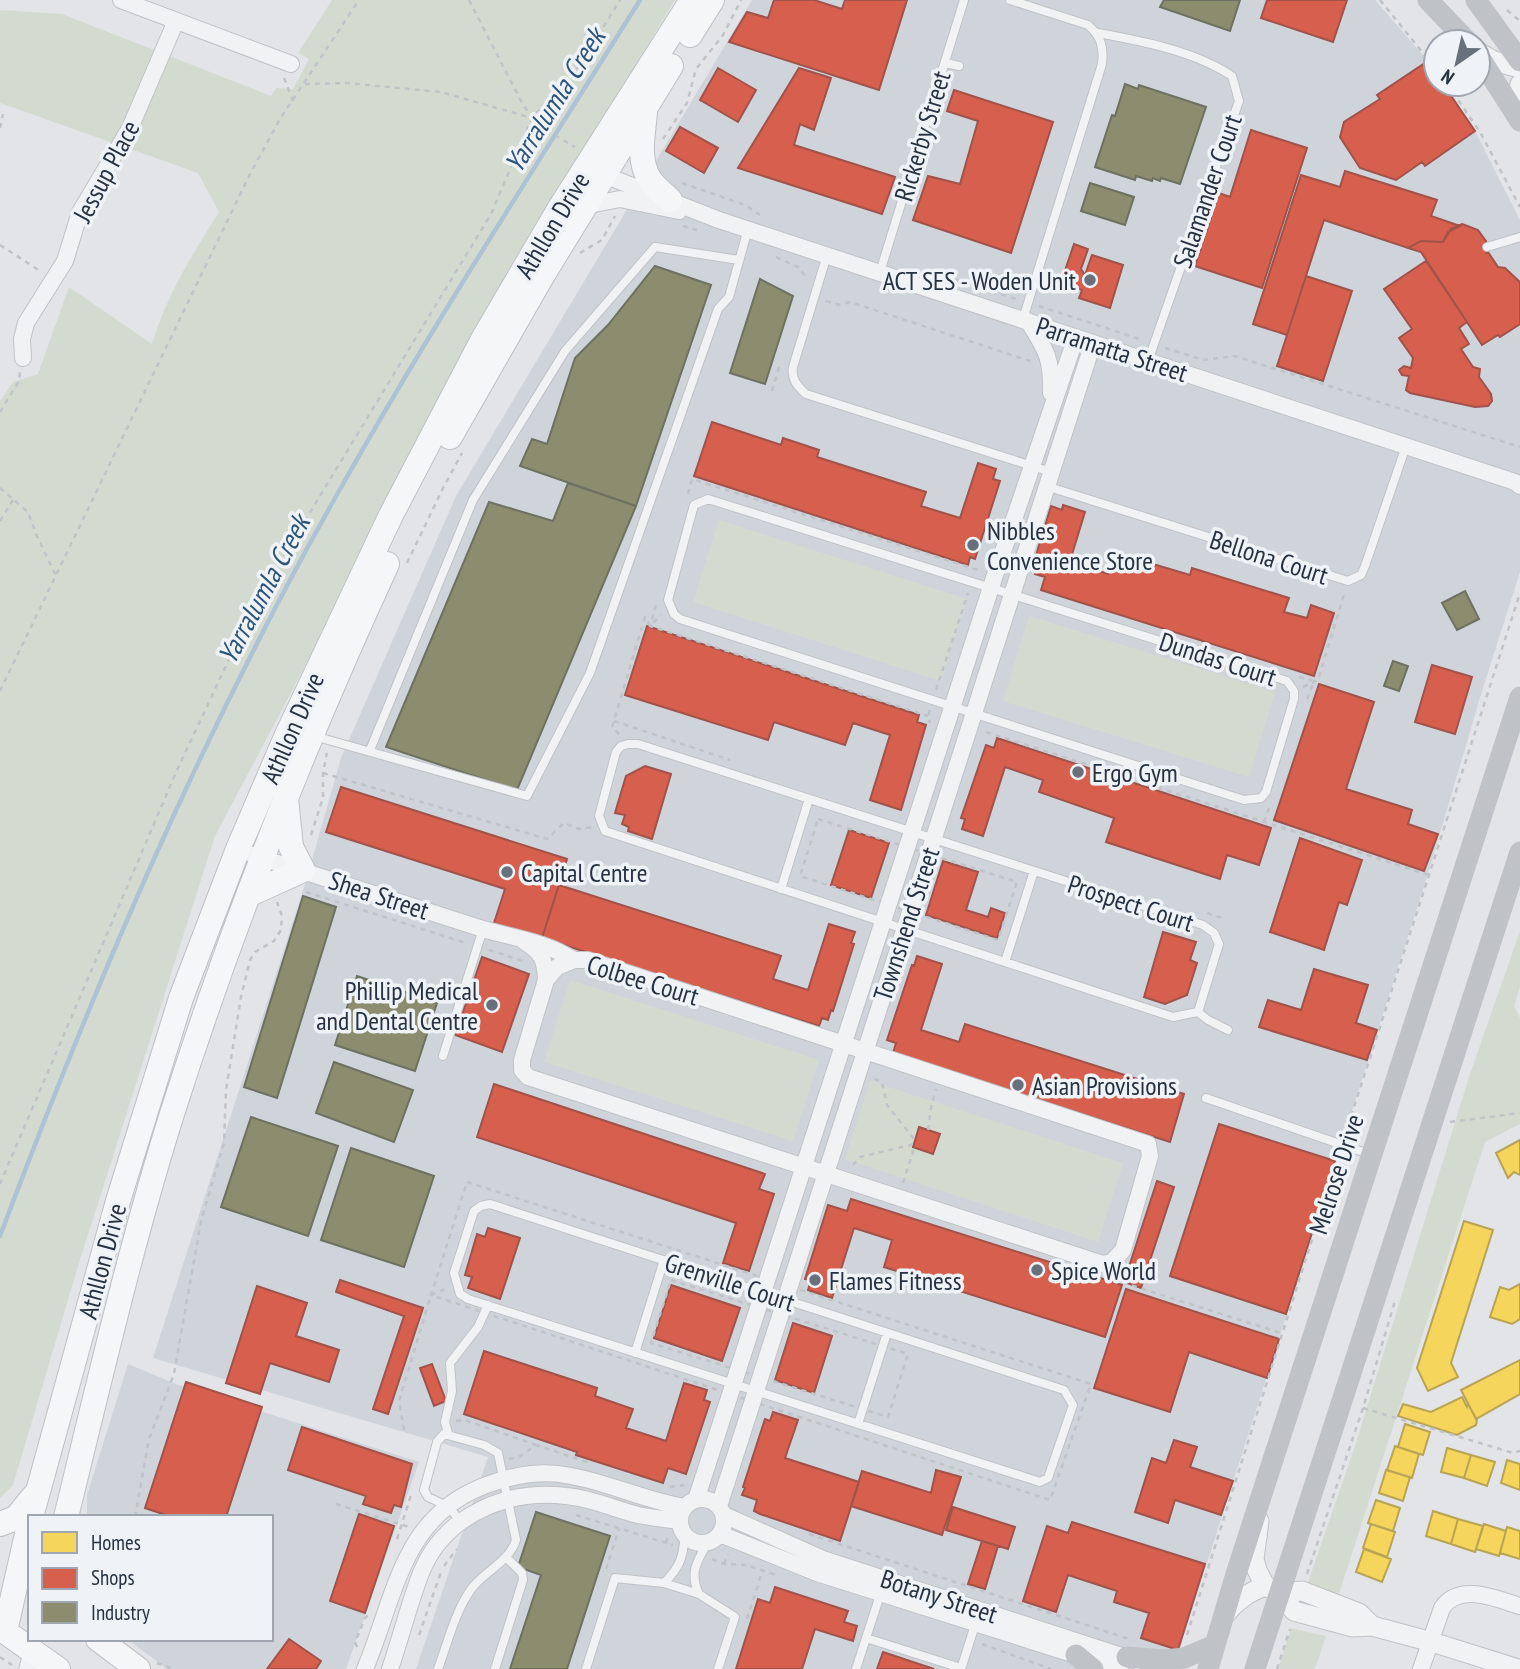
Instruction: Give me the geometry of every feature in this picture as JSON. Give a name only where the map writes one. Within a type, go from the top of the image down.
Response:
[{"type":"main road","name":"Athllon Drive","points":[[70,1510],[144,1209],[201,1027],[248,895],[249,854],[286,737],[391,515],[483,339],[558,212],[692,0]]},
{"type":"main road","name":"Athllon Drive","points":[[31,1515],[138,1133],[184,989],[249,854],[286,798],[352,641],[451,434],[584,206],[712,0]]},
{"type":"main road","points":[[1428,0],[1455,28]]},
{"type":"main road","points":[[1476,0],[1520,61]]},
{"type":"main road","points":[[1492,76],[1520,121]]},
{"type":"main road","points":[[646,106],[642,160],[650,180],[678,192]]},
{"type":"main road","points":[[558,212],[576,197],[592,177],[604,175]]},
{"type":"main road","name":"Melrose Drive","points":[[1208,1669],[1520,697]]},
{"type":"main road","points":[[248,895],[302,881],[291,847],[286,798]]},
{"type":"main road","points":[[1255,1665],[1272,1589],[1520,852]]},
{"type":"main road","points":[[0,1524],[16,1518],[26,1508],[38,1487]]},
{"type":"main road","name":"Athllon Drive","points":[[2,1635],[28,1527]]},
{"type":"main road","points":[[2,1635],[29,1657],[58,1669]]},
{"type":"main road","points":[[101,1641],[138,1669]]},
{"type":"main road","points":[[1123,1663],[1184,1658],[1215,1645]]},
{"type":"main road","points":[[1076,1655],[1093,1669]]},
{"type":"street","points":[[121,0],[291,65]]},
{"type":"street","name":"Jessup Place","points":[[23,358],[22,339],[26,323],[65,261],[80,212],[130,128],[176,21]]},
{"type":"street","points":[[1492,60],[1520,68]]},
{"type":"street","points":[[1520,84],[1520,109]]},
{"type":"street","name":"Parramatta Street","points":[[604,175],[678,192],[707,224]]},
{"type":"street","name":"Parramatta Street","points":[[584,206],[620,200],[707,224],[748,229],[1518,483]]},
{"type":"street","name":"Townshend Street","points":[[1025,320],[1047,350],[1050,362],[1051,406]]},
{"type":"street","name":"Townshend Street","points":[[686,1515],[733,1384],[990,587],[1076,337]]},
{"type":"street","name":"Townshend Street","points":[[721,1510],[825,1174],[1093,343]]},
{"type":"street","name":"Shea Street","points":[[249,854],[302,881],[540,943],[574,960]]},
{"type":"street","name":"Shea Street","points":[[521,940],[537,949],[545,964],[546,980]]},
{"type":"street","name":"Colbee Court","points":[[574,960],[588,960],[1148,1144],[1150,1156],[1123,1250],[1112,1262],[1103,1264],[528,1077],[522,1070],[522,1060],[546,980],[557,967],[574,960]]},
{"type":"street","points":[[365,1669],[395,1587],[422,1531],[447,1506],[478,1488],[527,1473],[573,1476],[661,1503],[686,1515],[695,1542],[714,1538],[724,1525],[721,1510],[708,1500],[686,1515],[639,1515],[604,1503],[566,1496],[533,1495],[508,1499],[479,1510],[461,1521],[444,1537],[422,1570],[390,1669]]},
{"type":"street","points":[[1258,1509],[1259,1526],[1254,1559],[1272,1589]]},
{"type":"street","name":"Botany Street","points":[[721,1510],[795,1548],[883,1586],[1123,1663]]},
{"type":"street","name":"Botany Street","points":[[714,1538],[817,1573],[883,1586]]},
{"type":"street","points":[[1223,1617],[1236,1601],[1248,1592],[1272,1589],[1302,1591],[1359,1613],[1372,1626],[1518,1669]]},
{"type":"street","points":[[1421,1669],[1442,1608],[1448,1600],[1466,1594],[1479,1594],[1520,1606]]},
{"type":"street","name":"Botany Street","points":[[977,1617],[1076,1655],[1157,1669]]},
{"type":"lane","name":"Rickerby Street","points":[[880,272],[964,0]]},
{"type":"lane","name":"Salamander Court","points":[[1010,0],[1088,25],[1098,33],[1179,53],[1218,67],[1232,76],[1239,101],[1147,361]]},
{"type":"lane","points":[[1025,320],[1102,64],[1104,53],[1098,33]]},
{"type":"lane","points":[[945,63],[958,66]]},
{"type":"lane","points":[[286,737],[313,736],[527,796],[590,673],[718,309],[729,297],[748,229]]},
{"type":"lane","points":[[1487,247],[1520,237]]},
{"type":"lane","points":[[370,750],[473,500],[565,351],[655,247],[739,260]]},
{"type":"lane","name":"Bellona Court","points":[[827,255],[792,374],[798,387],[806,394],[1031,466],[1049,479],[1348,581],[1361,575],[1365,566],[1406,446]]},
{"type":"lane","name":"Dundas Court","points":[[708,499],[971,581],[1287,681],[1294,691],[1294,699],[1266,792],[1261,798],[1250,801],[680,619],[668,600],[694,505],[708,499]]},
{"type":"lane","points":[[628,744],[621,746],[616,752],[599,816],[605,831],[1173,1017],[1198,1012],[1228,1030]]},
{"type":"lane","name":"Prospect Court","points":[[628,744],[638,744],[1202,925],[1214,933],[1219,944],[1198,1012]]},
{"type":"lane","points":[[781,889],[809,799]]},
{"type":"lane","points":[[1005,962],[1034,871]]},
{"type":"lane","points":[[443,1056],[484,929]]},
{"type":"lane","points":[[1206,1098],[1372,1155]]},
{"type":"lane","name":"Grenville Court","points":[[490,1204],[664,1260],[1064,1390],[1073,1405],[1048,1478],[1040,1482],[488,1306],[460,1294],[454,1273],[474,1211],[490,1204]]},
{"type":"lane","points":[[635,1353],[664,1260]]},
{"type":"lane","points":[[448,1433],[445,1422],[452,1391],[450,1363],[478,1327],[488,1306]]},
{"type":"lane","points":[[858,1424],[887,1333]]},
{"type":"lane","points":[[439,1669],[466,1598],[485,1574],[512,1551],[516,1540],[501,1457],[494,1449],[448,1433],[437,1442],[424,1490],[428,1497],[447,1506],[461,1521]]},
{"type":"lane","name":"Townshend Street","points":[[664,1583],[677,1569],[684,1553],[686,1515]]},
{"type":"lane","points":[[699,1594],[693,1581],[696,1563],[714,1538]]},
{"type":"lane","points":[[495,1669],[523,1580],[522,1573],[506,1557]]},
{"type":"lane","points":[[586,1669],[615,1578],[664,1583],[699,1594],[735,1617],[718,1669]]},
{"type":"lane","points":[[856,1669],[883,1586]]},
{"type":"lane","points":[[866,1638],[961,1669],[977,1617]]},
{"type":"path","points":[[0,691],[249,176],[280,119],[359,0]]},
{"type":"path","points":[[469,0],[531,118],[568,144]]},
{"type":"path","points":[[0,1184],[177,770],[258,598],[491,214],[531,118],[580,65],[620,0]]},
{"type":"path","points":[[1380,0],[1422,52]]},
{"type":"path","points":[[1507,10],[1520,21]]},
{"type":"path","points":[[291,65],[283,76],[293,101]]},
{"type":"path","points":[[305,84],[347,83],[441,92],[531,118]]},
{"type":"path","points":[[1457,98],[1480,132],[1520,207]]},
{"type":"path","points":[[0,128],[3,114]]},
{"type":"path","points":[[678,192],[745,205],[762,217]]},
{"type":"path","points":[[679,225],[707,224]]},
{"type":"path","points":[[0,245],[54,280]]},
{"type":"path","points":[[776,257],[798,267],[808,279]]},
{"type":"path","points":[[916,267],[1203,360],[1235,356],[1520,447]]},
{"type":"path","points":[[814,298],[839,305],[850,302],[1037,364]]},
{"type":"path","points":[[0,412],[19,381],[23,358]]},
{"type":"path","points":[[684,505],[692,479],[976,569],[980,563]]},
{"type":"path","points":[[0,488],[28,512],[56,576]]},
{"type":"path","points":[[0,521],[13,500]]},
{"type":"path","points":[[628,744],[612,727],[645,617],[650,626],[928,716],[971,581]]},
{"type":"path","points":[[1294,691],[1318,680],[1348,581]]},
{"type":"path","points":[[1184,1658],[1182,1651],[1520,593]]},
{"type":"path","points":[[650,626],[658,599]]},
{"type":"path","points":[[650,626],[670,607]]},
{"type":"path","points":[[1288,673],[1314,681]]},
{"type":"path","points":[[1305,707],[1314,681]]},
{"type":"path","points":[[614,721],[741,763]]},
{"type":"path","points":[[986,732],[1429,875]]},
{"type":"path","points":[[311,836],[323,798],[323,774],[547,839],[564,823],[579,829],[603,825]]},
{"type":"path","points":[[1264,822],[1273,796]]},
{"type":"path","points":[[302,881],[311,892],[524,962]]},
{"type":"path","points":[[275,898],[280,896]]},
{"type":"path","points":[[135,1515],[149,1439],[174,1374],[201,1221],[224,1143],[226,1090],[241,997],[250,960],[256,952],[274,941],[281,930]]},
{"type":"path","points":[[867,1076],[882,1082],[887,1105],[914,1139],[911,1145],[913,1152],[898,1197]]},
{"type":"path","points":[[928,1130],[940,1076]]},
{"type":"path","points":[[1450,1122],[1520,1113]]},
{"type":"path","points":[[849,1170],[860,1157],[911,1145]]},
{"type":"path","points":[[1112,1262],[1121,1282],[1284,1334]]},
{"type":"path","points":[[404,1430],[399,1401],[431,1295],[457,1285]]},
{"type":"path","points":[[1363,1408],[1513,1453],[1520,1451]]},
{"type":"path","points":[[445,1422],[465,1420],[536,1445]]},
{"type":"path","points":[[397,1539],[413,1488]]},
{"type":"path","points":[[336,1504],[422,1531]]},
{"type":"path","points":[[1277,1669],[1291,1621]]},
{"type":"path","points":[[0,1657],[29,1657]]},
{"type":"shaded area","points":[[332,0],[675,0],[481,319],[330,619],[215,836],[79,1263],[13,1485],[0,1498],[0,401],[13,382],[38,374],[69,287],[152,344],[173,292],[219,212],[198,173],[0,103],[0,10],[62,14],[271,96],[276,88],[293,89],[309,59],[298,53]]},
{"type":"shaded area","points":[[752,0],[1375,0],[1422,54],[1422,98],[1453,98],[1475,131],[1520,220],[1520,572],[1426,880],[1173,1669],[416,1669],[488,1457],[153,1358],[307,878],[341,758],[456,496]]},
{"type":"shaded area","points":[[719,520],[967,599],[941,681],[693,602]]},
{"type":"shaded area","points":[[1029,616],[1275,692],[1249,777],[1003,701]]},
{"type":"shaded area","points":[[1520,931],[1520,987],[1514,1006],[1520,1018],[1520,1124],[1485,1142],[1337,1600],[1307,1585],[1354,1449],[1469,1077]]},
{"type":"shaded area","points":[[570,980],[819,1060],[793,1141],[544,1062]]},
{"type":"shaded area","points":[[870,1081],[1123,1163],[1098,1242],[845,1159]]},
{"type":"shaded area","points":[[128,1364],[176,1384],[419,1462],[346,1669],[167,1669],[130,1641],[273,1641],[273,1515],[87,1515],[87,1495]]},
{"type":"shaded area","points":[[1291,1628],[1326,1636],[1315,1669],[1278,1669]]},
{"type":"building: Homes","points":[[1520,1140],[1520,1175],[1514,1172],[1508,1178],[1496,1153]]},
{"type":"building: Homes","points":[[1464,1221],[1493,1230],[1451,1363],[1458,1377],[1428,1391],[1417,1368]]},
{"type":"building: Homes","points":[[1520,1284],[1520,1319],[1512,1324],[1490,1317],[1500,1287],[1509,1290]]},
{"type":"building: Homes","points":[[1520,1360],[1520,1394],[1476,1419],[1461,1390]]},
{"type":"building: Homes","points":[[1462,1397],[1477,1420],[1476,1425],[1457,1435],[1398,1416],[1403,1404],[1431,1412]]},
{"type":"building: Homes","points":[[1405,1424],[1430,1432],[1423,1455],[1398,1447]]},
{"type":"building: Homes","points":[[1395,1446],[1419,1454],[1412,1478],[1387,1470]]},
{"type":"building: Homes","points":[[1447,1448],[1471,1455],[1464,1478],[1441,1472]]},
{"type":"building: Homes","points":[[1471,1455],[1495,1462],[1487,1486],[1464,1478]]},
{"type":"building: Homes","points":[[1507,1460],[1520,1464],[1520,1490],[1501,1483]]},
{"type":"building: Homes","points":[[1386,1470],[1410,1477],[1403,1501],[1379,1493]]},
{"type":"building: Homes","points":[[1376,1500],[1400,1508],[1393,1531],[1368,1523]]},
{"type":"building: Homes","points":[[1433,1511],[1458,1519],[1451,1544],[1426,1536]]},
{"type":"building: Homes","points":[[1458,1519],[1483,1526],[1475,1552],[1451,1544]]},
{"type":"building: Homes","points":[[1371,1524],[1395,1532],[1387,1557],[1363,1548]]},
{"type":"building: Homes","points":[[1484,1524],[1506,1531],[1499,1556],[1476,1549]]},
{"type":"building: Homes","points":[[1507,1527],[1520,1531],[1520,1559],[1500,1553]]},
{"type":"building: Homes","points":[[1364,1549],[1391,1559],[1382,1582],[1356,1572]]},
{"type":"building: Shops","points":[[774,0],[814,0],[842,9],[845,0],[907,0],[879,90],[729,42],[747,12],[768,18]]},
{"type":"building: Shops","points":[[1267,0],[1347,0],[1333,42],[1261,18]]},
{"type":"building: Shops","points":[[1422,65],[1422,98],[1453,98],[1475,131],[1425,166],[1422,162],[1396,180],[1360,168],[1340,137],[1344,122],[1380,99],[1377,95]]},
{"type":"building: Shops","points":[[718,68],[756,90],[738,122],[700,100]]},
{"type":"building: Shops","points":[[799,68],[831,78],[814,130],[800,124],[794,145],[895,177],[882,214],[738,168]]},
{"type":"building: Shops","points":[[954,90],[1053,122],[1011,253],[913,220],[928,176],[960,184],[978,121],[947,111]]},
{"type":"building: Shops","points":[[680,127],[718,148],[704,173],[666,151]]},
{"type":"building: Shops","points":[[1251,130],[1307,148],[1262,288],[1195,266],[1219,193],[1230,197]]},
{"type":"building: Shops","points":[[1345,171],[1437,200],[1431,216],[1460,226],[1448,232],[1443,242],[1421,241],[1408,248],[1324,220],[1287,335],[1253,324],[1301,175],[1340,187]]},
{"type":"building: Shops","points":[[1462,224],[1478,230],[1486,241],[1486,253],[1488,252],[1498,267],[1505,268],[1520,282],[1520,324],[1482,345],[1421,252],[1408,248],[1421,241],[1443,242],[1451,229]]},
{"type":"building: Shops","name":"ACT SES - Woden Unit","points":[[1074,244],[1088,249],[1081,269],[1085,275],[1092,255],[1123,265],[1110,308],[1079,298],[1082,290],[1060,285]]},
{"type":"building: Shops","points":[[1426,261],[1467,322],[1459,328],[1469,344],[1461,349],[1473,367],[1480,369],[1479,377],[1491,394],[1492,401],[1488,406],[1475,407],[1406,390],[1409,376],[1402,375],[1399,370],[1404,366],[1411,368],[1413,358],[1399,338],[1412,329],[1384,289]]},
{"type":"building: Shops","points":[[1306,276],[1352,291],[1323,381],[1277,366]]},
{"type":"building: Shops","points":[[712,422],[781,445],[783,438],[819,450],[817,457],[926,492],[921,506],[960,518],[978,463],[996,469],[993,479],[1000,481],[975,559],[970,557],[968,565],[694,476]]},
{"type":"building: Shops","points":[[1063,505],[1085,512],[1070,561],[1108,574],[1113,556],[1152,568],[1153,564],[1190,575],[1192,568],[1289,598],[1284,612],[1307,618],[1311,605],[1334,613],[1314,676],[1041,590],[1045,577],[1035,574],[1039,563],[1034,562],[1051,506],[1062,510]]},
{"type":"building: Shops","points":[[647,626],[919,715],[917,722],[926,725],[901,810],[870,800],[890,735],[853,723],[845,745],[774,722],[768,740],[625,695]]},
{"type":"building: Shops","points":[[1432,665],[1472,677],[1455,734],[1415,722]]},
{"type":"building: Shops","points":[[1319,684],[1374,702],[1346,789],[1412,810],[1408,824],[1438,834],[1424,871],[1274,820]]},
{"type":"building: Shops","points":[[997,738],[1271,828],[1259,865],[1227,855],[1220,879],[1106,842],[1114,818],[1039,792],[1043,780],[1005,767],[983,836],[962,829],[965,819],[961,818],[986,745],[994,748]]},
{"type":"building: Shops","points":[[645,766],[671,774],[652,839],[628,831],[629,827],[622,824],[625,815],[615,813],[626,776]]},
{"type":"building: Shops","name":"Capital Centre","points":[[341,787],[567,859],[542,938],[494,923],[505,889],[326,832]]},
{"type":"building: Shops","points":[[849,830],[889,843],[871,898],[831,885]]},
{"type":"building: Shops","points":[[1300,838],[1362,860],[1347,905],[1339,902],[1324,950],[1270,932]]},
{"type":"building: Shops","points":[[943,861],[978,872],[966,910],[988,917],[991,908],[1005,913],[997,938],[926,915]]},
{"type":"building: Shops","points":[[559,885],[781,956],[773,979],[808,990],[829,924],[855,932],[851,943],[854,944],[833,1011],[831,1010],[828,1020],[822,1018],[819,1026],[542,938]]},
{"type":"building: Shops","points":[[1163,932],[1196,942],[1190,960],[1197,963],[1187,995],[1165,1004],[1144,997]]},
{"type":"building: Shops","points":[[917,956],[942,964],[921,1030],[959,1042],[965,1024],[1184,1094],[1170,1142],[893,1053],[896,1043],[887,1040]]},
{"type":"building: Shops","name":"Phillip Medical and Dental Centre","points":[[482,957],[529,974],[502,1052],[455,1035]]},
{"type":"building: Shops","points":[[1314,969],[1368,985],[1356,1023],[1377,1030],[1367,1060],[1259,1027],[1268,1000],[1301,1010]]},
{"type":"building: Shops","points":[[494,1084],[765,1174],[759,1189],[774,1194],[749,1271],[723,1263],[736,1223],[477,1137]]},
{"type":"building: Shops","points":[[1219,1124],[1335,1161],[1286,1314],[1170,1276]]},
{"type":"building: Shops","points":[[919,1127],[940,1134],[933,1154],[913,1147]]},
{"type":"building: Shops","points":[[1157,1181],[1174,1187],[1141,1288],[1124,1282]]},
{"type":"building: Shops","points":[[851,1199],[1122,1285],[1105,1337],[884,1267],[892,1240],[854,1228],[832,1298],[808,1290],[811,1280],[805,1279],[828,1205],[847,1211]]},
{"type":"building: Shops","points":[[488,1228],[520,1238],[500,1299],[468,1288],[472,1277],[465,1275],[477,1234],[485,1237]]},
{"type":"building: Shops","points":[[340,1280],[423,1308],[388,1414],[373,1409],[404,1316],[336,1292]]},
{"type":"building: Shops","points":[[671,1285],[740,1308],[722,1361],[654,1338]]},
{"type":"building: Shops","points":[[257,1286],[307,1303],[296,1336],[339,1350],[329,1382],[270,1363],[260,1394],[226,1383]]},
{"type":"building: Shops","points":[[1126,1289],[1279,1339],[1267,1378],[1189,1352],[1170,1412],[1094,1388]]},
{"type":"building: Shops","points":[[793,1323],[832,1336],[814,1393],[775,1380]]},
{"type":"building: Shops","points":[[484,1351],[597,1388],[595,1396],[633,1409],[626,1428],[666,1441],[684,1383],[707,1390],[704,1400],[710,1402],[686,1474],[668,1468],[663,1483],[464,1414]]},
{"type":"building: Shops","points":[[432,1364],[446,1401],[434,1406],[420,1368]]},
{"type":"building: Shops","points":[[186,1382],[262,1407],[227,1515],[166,1515],[145,1508]]},
{"type":"building: Shops","points":[[773,1412],[798,1420],[785,1458],[859,1482],[840,1541],[760,1514],[754,1511],[757,1500],[742,1495],[765,1419],[770,1421]]},
{"type":"building: Shops","points":[[302,1427],[412,1464],[401,1507],[394,1505],[391,1513],[363,1504],[366,1496],[288,1470]]},
{"type":"building: Shops","points":[[1174,1440],[1197,1447],[1190,1467],[1233,1481],[1221,1515],[1175,1500],[1168,1523],[1135,1512],[1152,1458],[1166,1463]]},
{"type":"building: Shops","points":[[936,1470],[961,1477],[942,1535],[851,1506],[862,1471],[931,1493]]},
{"type":"building: Shops","points":[[953,1507],[1015,1527],[1008,1549],[946,1530]]},
{"type":"building: Shops","points":[[359,1514],[394,1526],[365,1613],[330,1601]]},
{"type":"building: Shops","points":[[1072,1522],[1205,1564],[1178,1650],[1141,1638],[1149,1613],[1114,1602],[1117,1591],[1068,1575],[1056,1612],[1023,1601],[1047,1526],[1068,1533]]},
{"type":"building: Shops","points":[[982,1541],[998,1546],[985,1589],[968,1584]]},
{"type":"building: Shops","points":[[775,1587],[848,1611],[844,1622],[857,1626],[853,1641],[815,1629],[802,1669],[736,1669],[758,1599],[770,1603]]},
{"type":"building: Shops","points":[[289,1639],[321,1661],[316,1669],[267,1669]]},
{"type":"building: Shops","points":[[883,1652],[934,1669],[877,1669]]},
{"type":"building: Industry","points":[[1164,0],[1240,0],[1230,31],[1160,7]]},
{"type":"building: Industry","points":[[1125,84],[1138,89],[1139,85],[1206,107],[1180,184],[1161,178],[1160,181],[1153,178],[1152,181],[1136,176],[1135,180],[1095,167]]},
{"type":"building: Industry","name":"ACT SES - Woden Unit","points":[[1090,183],[1134,197],[1125,225],[1081,211]]},
{"type":"building: Industry","points":[[655,266],[711,285],[636,506],[520,466],[532,439],[547,444],[575,358],[608,325]]},
{"type":"building: Industry","points":[[760,279],[793,296],[765,384],[730,373]]},
{"type":"building: Industry","points":[[568,483],[636,506],[517,790],[386,747],[489,502],[553,521]]},
{"type":"building: Industry","points":[[1465,591],[1479,619],[1457,630],[1442,603]]},
{"type":"building: Industry","points":[[1393,661],[1408,666],[1399,691],[1384,686]]},
{"type":"building: Industry","points":[[303,896],[336,907],[277,1098],[244,1087]]},
{"type":"building: Industry","points":[[357,976],[437,1003],[415,1071],[335,1045]]},
{"type":"building: Industry","points":[[334,1062],[413,1090],[394,1142],[316,1113]]},
{"type":"building: Industry","points":[[251,1117],[338,1146],[308,1236],[221,1207]]},
{"type":"building: Industry","points":[[351,1148],[434,1176],[404,1267],[321,1240]]},
{"type":"building: Industry","points":[[536,1512],[610,1536],[567,1669],[510,1669],[541,1575],[518,1567]]},
{"type":"waterway","name":"Yarralumla Creek","points":[[0,1236],[115,948],[156,853],[245,666],[378,422],[640,0]]},
{"type":"place","name":"ACT SES - Woden Unit","points":[[1090,280]]},
{"type":"place","name":"Nibbles Convenience Store","points":[[973,545]]},
{"type":"place","name":"Ergo Gym","points":[[1078,772]]},
{"type":"place","name":"Capital Centre","points":[[507,872]]},
{"type":"place","name":"Phillip Medical and Dental Centre","points":[[492,1005]]},
{"type":"place","name":"Asian Provisions","points":[[1018,1085]]},
{"type":"place","name":"Spice World","points":[[1037,1270]]},
{"type":"place","name":"Flames Fitness","points":[[815,1280]]}]
